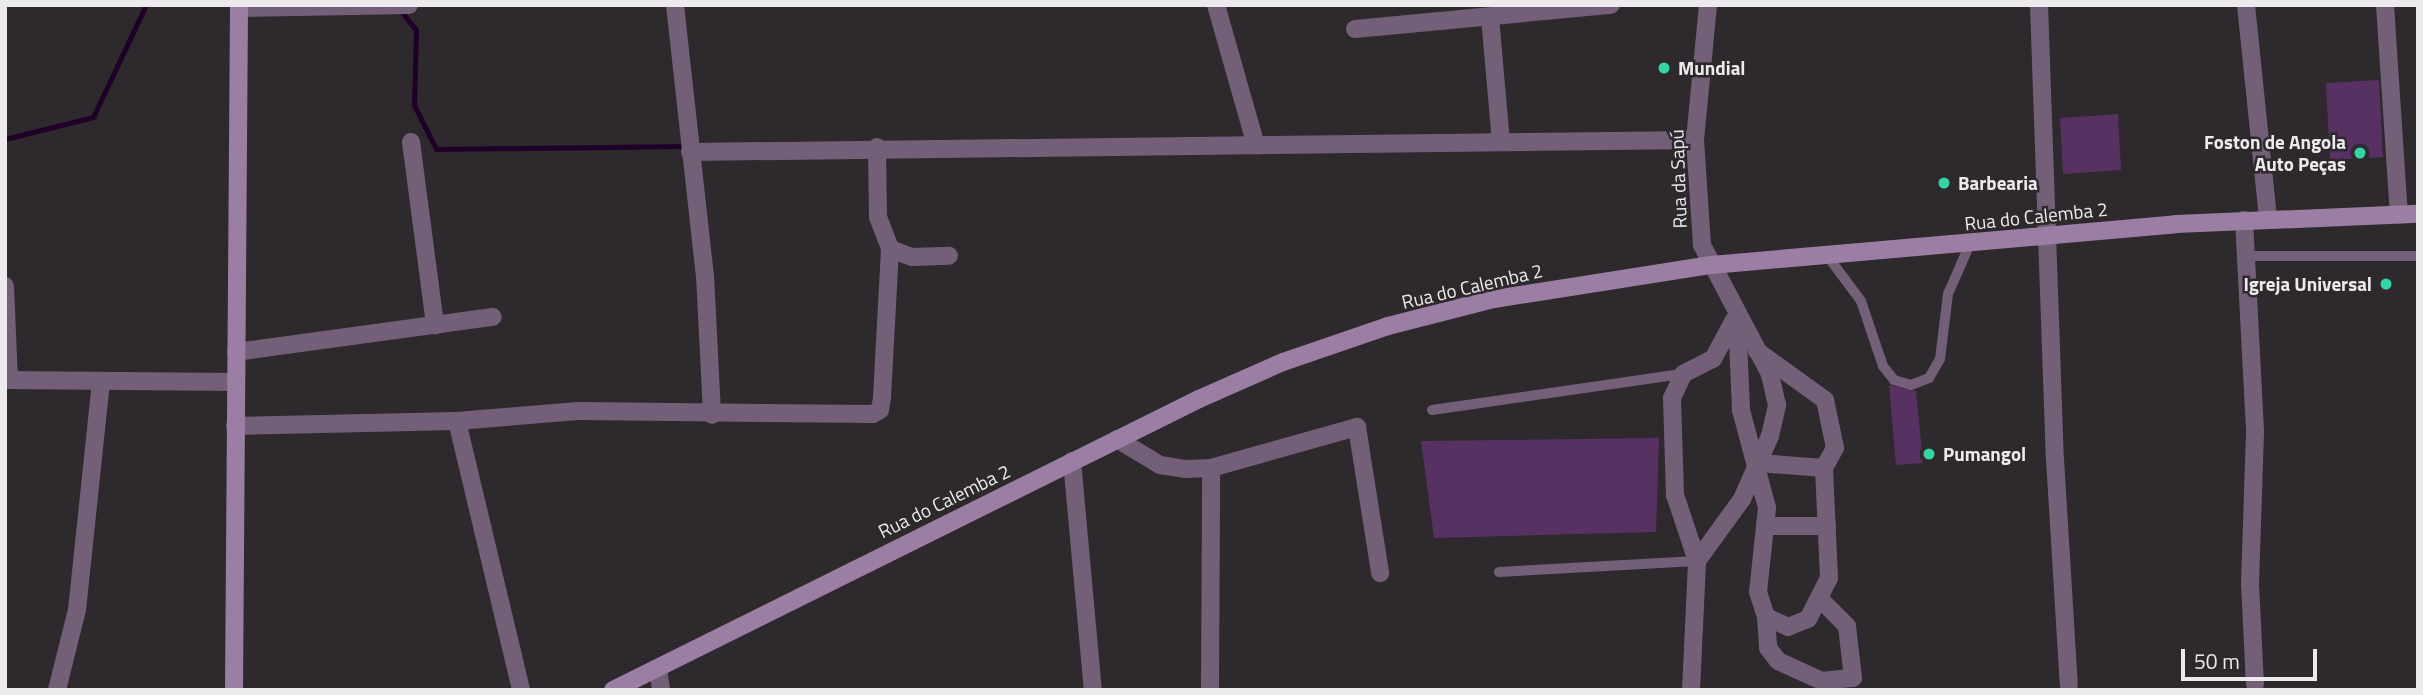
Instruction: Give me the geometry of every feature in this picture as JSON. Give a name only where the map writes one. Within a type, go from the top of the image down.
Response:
[{"type":"main road","points":[[234,690],[239,7]]},
{"type":"main road","name":"Rua do Calemba 2","points":[[613,690],[1117,439],[1283,362],[1388,326],[1494,299],[1711,265],[1829,258],[2048,235],[2244,220],[2418,214]]},
{"type":"street","points":[[239,7],[409,5]]},
{"type":"street","points":[[675,5],[705,275],[712,415]]},
{"type":"street","points":[[1216,5],[1256,145]]},
{"type":"street","points":[[1354,29],[1611,5]]},
{"type":"street","name":"Rua da Sapú","points":[[1697,561],[1742,499],[1759,463],[1777,405],[1770,374],[1702,246],[1695,140],[1708,5]]},
{"type":"street","points":[[2039,5],[2069,685]]},
{"type":"street","points":[[2246,5],[2268,219]]},
{"type":"street","points":[[2385,5],[2399,215]]},
{"type":"street","points":[[1490,17],[1501,142]]},
{"type":"street","points":[[690,152],[877,147],[1695,140]]},
{"type":"street","points":[[411,142],[435,325]]},
{"type":"street","points":[[235,426],[457,421],[578,411],[712,415],[880,410],[890,249],[878,217],[877,147]]},
{"type":"street","points":[[2244,220],[2255,433],[2250,583],[2255,684]]},
{"type":"street","points":[[890,249],[912,257],[949,256]]},
{"type":"street","points":[[5,286],[7,380],[235,382]]},
{"type":"street","points":[[1737,314],[1736,355],[1746,437],[1759,463],[1768,508],[1758,592],[1766,617],[1768,648],[1778,661],[1822,681],[1853,678],[1847,626],[1822,601]]},
{"type":"street","points":[[1713,359],[1737,314]]},
{"type":"street","points":[[236,352],[493,317]]},
{"type":"street","points":[[1691,690],[1697,561],[1676,503],[1669,424],[1672,398],[1684,374],[1713,359],[1756,351],[1825,400],[1835,449],[1824,468],[1829,578],[1822,601],[1808,619],[1788,627],[1766,617]]},
{"type":"street","points":[[57,690],[77,610],[101,380]]},
{"type":"street","points":[[457,421],[521,690]]},
{"type":"street","points":[[1117,439],[1160,465],[1211,468],[1357,427],[1380,573]]},
{"type":"street","points":[[1072,461],[1093,690]]},
{"type":"street","points":[[1759,463],[1824,468]]},
{"type":"street","points":[[1210,690],[1211,468]]},
{"type":"street","points":[[1765,526],[1827,526]]},
{"type":"street","points":[[658,668],[661,690]]},
{"type":"lane","points":[[1829,258],[1861,301],[1883,366],[1894,380],[1911,385],[1929,378],[1940,359],[1948,294],[1970,244]]},
{"type":"lane","points":[[2246,256],[2418,256]]},
{"type":"lane","points":[[1432,410],[1684,374]]},
{"type":"lane","points":[[1499,572],[1697,561]]},
{"type":"building","points":[[2379,80],[2383,157],[2330,160],[2326,83]]},
{"type":"building","points":[[2118,114],[2121,170],[2063,174],[2060,118]]},
{"type":"building","points":[[1889,385],[1916,391],[1923,463],[1896,465]]},
{"type":"building","points":[[1659,438],[1656,532],[1434,538],[1421,441]]},
{"type":"waterway","points":[[5,139],[93,117],[146,5]]},
{"type":"waterway","points":[[401,11],[416,30],[414,105],[436,149],[687,146]]},
{"type":"place","name":"Mundial","points":[[1664,68]]},
{"type":"place","name":"Foston de Angola Auto Peças","points":[[2360,153]]},
{"type":"place","name":"Barbearia","points":[[1944,183]]},
{"type":"place","name":"Igreja Universal","points":[[2386,284]]},
{"type":"place","name":"Pumangol","points":[[1929,454]]}]
